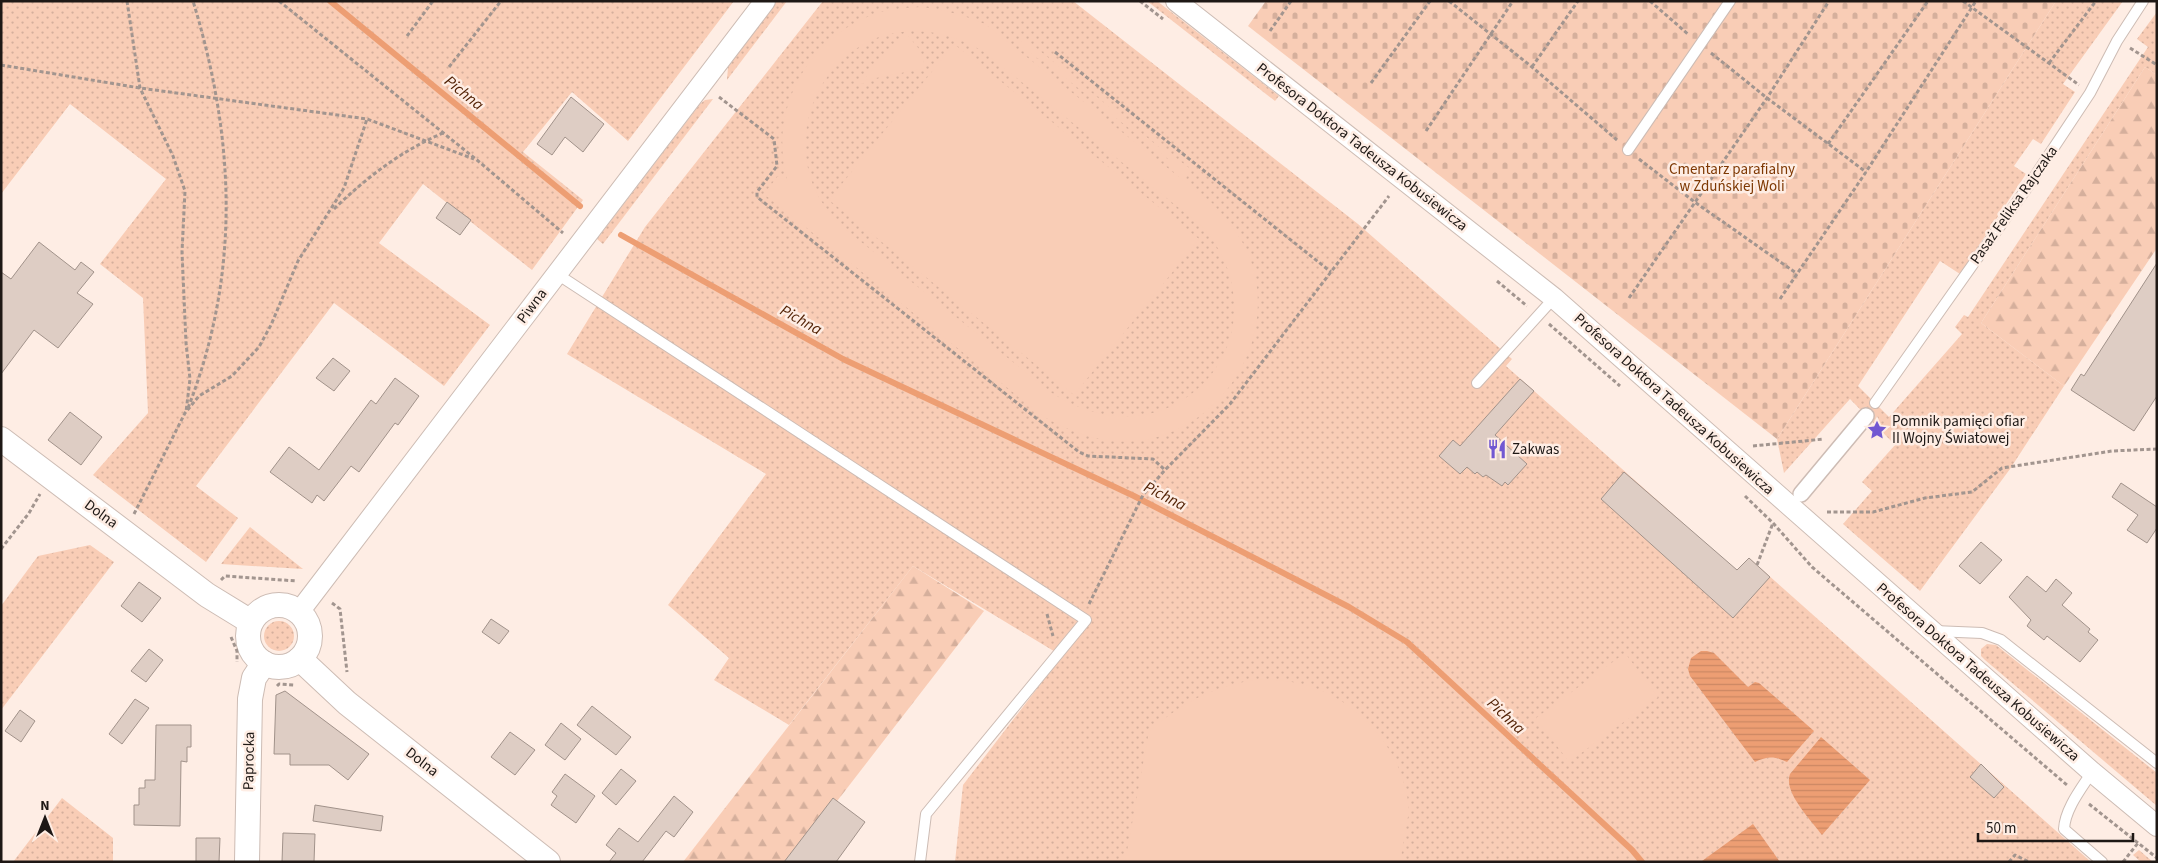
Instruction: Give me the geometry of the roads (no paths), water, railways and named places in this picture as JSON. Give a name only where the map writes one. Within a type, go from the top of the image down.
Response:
[{"type":"street","name":"Piwna","points":[[299,612],[765,1]]},
{"type":"street","name":"Profesora Doktora Tadeusza Kobusiewicza","points":[[1176,1],[1554,298],[1795,500],[1932,631],[2092,772],[2157,826]]},
{"type":"street","name":"Pasaż Feliksa Rajczaka","points":[[1795,500],[1870,410]]},
{"type":"street","name":"Dolna","points":[[1,439],[207,595],[251,622]]},
{"type":"street","points":[[282,604],[299,612],[306,620],[310,630],[310,641],[306,651],[300,659],[269,672],[249,645],[248,637],[251,622],[264,609],[272,605],[282,604]]},
{"type":"street","name":"Dolna","points":[[300,659],[342,698],[548,862]]},
{"type":"street","name":"Paprocka","points":[[247,862],[250,699],[254,678],[269,672]]},
{"type":"lane","points":[[1628,150],[1730,1]]},
{"type":"lane","name":"Pasaż Feliksa Rajczaka","points":[[1870,410],[2029,185],[2090,93],[2117,41],[2143,1]]},
{"type":"lane","points":[[557,274],[1086,620],[926,814],[920,862]]},
{"type":"lane","points":[[1477,383],[1554,298]]},
{"type":"lane","points":[[1932,631],[1982,633],[2001,640],[2157,763]]},
{"type":"lane","points":[[2092,772],[2077,794],[2064,820],[2064,829],[2102,862]]},
{"type":"waterway","name":"Pichna","points":[[330,1],[580,206]]},
{"type":"waterway","name":"Pichna","points":[[621,235],[843,359],[1134,496],[1349,607],[1407,642],[1632,850],[1642,862]]},
{"type":"place","name":"Pomnik pamięci ofiar II Wojny Światowej","points":[[1877,430]]},
{"type":"place","name":"Zakwas","points":[[1497,449]]},
{"type":"park label","name":"Cmentarz parafialny w Zduńskiej Woli","points":[[1732,178]]}]
